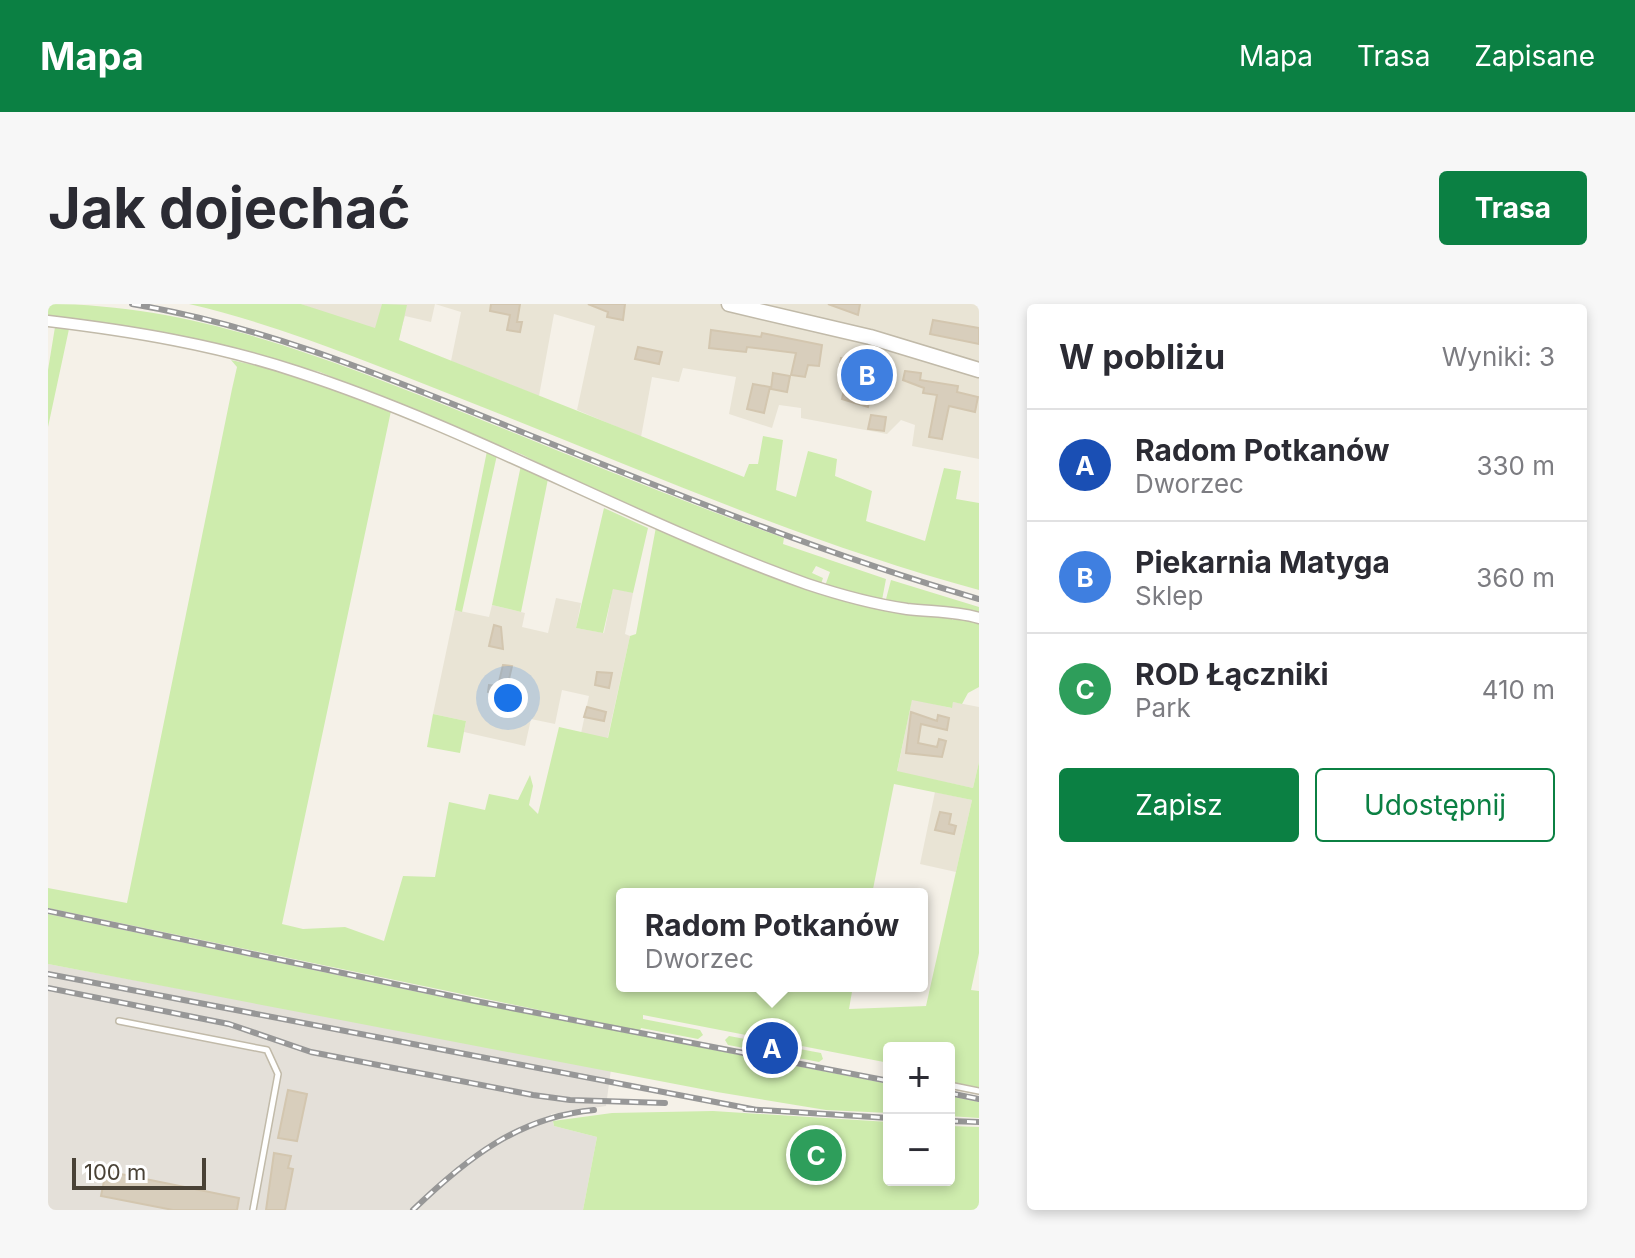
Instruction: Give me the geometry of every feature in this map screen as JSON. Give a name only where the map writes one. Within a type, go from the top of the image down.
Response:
[{"type":"street","points":[[729,304],[762,308],[979,370]]},
{"type":"street","points":[[48,321],[145,333],[294,370],[545,471],[649,521],[809,584],[883,605],[959,612],[979,618]]},
{"type":"lane","points":[[119,1021],[267,1050],[278,1074],[253,1210]]},
{"type":"lane","points":[[955,1086],[979,1091]]},
{"type":"shaded area","points":[[301,304],[435,304],[431,322],[405,316],[398,340]]},
{"type":"shaded area","points":[[435,304],[979,304],[979,459],[912,446],[915,425],[901,420],[887,434],[801,418],[801,408],[779,405],[772,428],[729,414],[736,377],[683,368],[679,382],[652,377],[641,437],[577,410],[595,326],[554,314],[539,396],[451,361],[461,312]]},
{"type":"shaded area","points":[[613,588],[633,593],[625,634],[630,636],[589,823],[563,817],[589,696],[562,690],[555,724],[531,719],[525,746],[464,732],[466,721],[433,714],[455,610],[489,617],[492,605],[521,612],[525,613],[522,627],[548,633],[556,598],[581,603],[576,628],[604,633]]},
{"type":"shaded area","points":[[912,699],[951,708],[953,702],[979,707],[979,762],[973,788],[897,772]]},
{"type":"shaded area","points":[[935,792],[972,800],[956,872],[920,864]]},
{"type":"shaded area","points":[[48,964],[611,1069],[606,1106],[551,1114],[554,1126],[597,1137],[583,1210],[48,1210]]},
{"type":"green space","points":[[48,304],[102,306],[208,324],[260,338],[362,373],[784,538],[783,544],[886,579],[882,600],[825,586],[830,572],[816,566],[812,573],[823,578],[821,584],[688,533],[584,487],[523,455],[320,372],[160,332],[48,317]]},
{"type":"green space","points":[[189,304],[301,304],[375,328],[382,304],[407,305],[399,340],[744,477],[749,464],[758,464],[763,436],[783,440],[776,490],[796,497],[808,451],[837,459],[835,476],[872,491],[866,521],[925,541],[944,468],[961,471],[956,499],[979,503],[979,590],[779,525],[322,345],[256,322]]},
{"type":"green space","points":[[55,327],[69,329],[48,427],[48,370]]},
{"type":"green space","points":[[231,360],[300,375],[391,411],[282,924],[303,929],[345,927],[384,941],[403,876],[435,877],[449,802],[485,810],[489,794],[518,800],[530,775],[533,786],[529,805],[538,814],[559,727],[608,738],[630,636],[636,634],[656,527],[806,588],[953,615],[952,620],[958,617],[979,622],[979,687],[968,693],[962,704],[953,702],[952,708],[912,700],[897,771],[973,788],[979,762],[979,953],[971,990],[979,991],[979,1089],[955,1085],[955,1042],[883,1042],[883,1062],[643,1015],[643,1019],[700,1030],[703,1035],[698,1039],[641,1028],[640,1031],[48,908],[48,888],[127,903],[237,367]]},
{"type":"green space","points":[[487,451],[497,455],[462,612],[455,610]]},
{"type":"green space","points":[[521,465],[548,479],[521,612],[492,605]]},
{"type":"green space","points":[[604,508],[648,528],[633,593],[613,589],[603,633],[576,628]]},
{"type":"green space","points":[[891,580],[979,607],[979,614],[885,603]]},
{"type":"green space","points":[[433,714],[466,721],[460,753],[427,747]]},
{"type":"green space","points":[[48,914],[427,994],[883,1083],[883,1113],[826,1110],[717,1092],[48,964]]},
{"type":"green space","points":[[729,1036],[821,1053],[823,1059],[819,1062],[728,1045],[725,1040]]},
{"type":"green space","points":[[955,1097],[979,1102],[979,1118],[955,1116]]},
{"type":"green space","points":[[713,1111],[883,1122],[883,1186],[955,1186],[955,1126],[979,1127],[979,1210],[583,1210],[597,1137],[554,1126],[553,1121],[612,1113]]},
{"type":"building","points":[[491,304],[520,304],[517,322],[522,322],[520,332],[507,330],[510,315],[490,311]]},
{"type":"building","points":[[588,304],[625,304],[623,320],[607,317],[608,312]]},
{"type":"building","points":[[828,304],[860,304],[858,315]]},
{"type":"building","points":[[933,320],[979,328],[979,344],[930,334]]},
{"type":"building","points":[[711,330],[761,337],[762,333],[822,345],[819,366],[808,365],[805,377],[791,375],[796,353],[747,347],[746,352],[709,348]]},
{"type":"building","points":[[638,347],[662,352],[659,364],[635,359]]},
{"type":"building","points":[[841,358],[877,362],[868,407],[842,399],[848,370],[839,369]]},
{"type":"building","points":[[905,371],[921,373],[920,380],[958,386],[957,392],[978,397],[975,412],[949,406],[942,439],[929,437],[937,395],[923,393],[924,388],[903,380]]},
{"type":"building","points":[[773,373],[790,376],[787,392],[771,389]]},
{"type":"building","points":[[753,384],[770,387],[764,413],[747,409]]},
{"type":"building","points":[[871,415],[886,417],[884,431],[868,429]]},
{"type":"building","points":[[494,625],[501,627],[503,649],[489,646]]},
{"type":"building","points":[[503,665],[512,666],[505,696],[488,692],[489,685],[498,686]]},
{"type":"building","points":[[597,672],[612,673],[609,688],[595,685]]},
{"type":"building","points":[[587,707],[606,712],[604,721],[584,717]]},
{"type":"building","points":[[911,712],[937,721],[938,715],[949,718],[947,730],[921,724],[918,743],[937,747],[939,739],[946,741],[942,757],[906,753]]},
{"type":"building","points":[[940,812],[951,814],[949,824],[956,826],[954,834],[935,830]]},
{"type":"building","points":[[288,1090],[307,1094],[297,1141],[278,1138]]},
{"type":"building","points":[[274,1153],[291,1156],[288,1168],[293,1169],[285,1210],[266,1210]]},
{"type":"building","points":[[106,1171],[239,1198],[237,1210],[173,1210],[101,1196]]},
{"type":"railway","points":[[132,304],[230,326],[325,356],[743,520],[860,562],[979,599]]},
{"type":"railway","points":[[48,911],[475,1001],[883,1080]]},
{"type":"railway","points":[[48,974],[757,1110]]},
{"type":"railway","points":[[48,988],[229,1024],[311,1052],[533,1095],[570,1100],[665,1103]]},
{"type":"railway","points":[[955,1094],[979,1099]]},
{"type":"railway","points":[[745,1109],[883,1118]]},
{"type":"railway","points":[[413,1210],[474,1158],[517,1131],[541,1121],[594,1110]]},
{"type":"railway","points":[[955,1121],[979,1122]]},
{"type":"place","name":"Piekarnia Matyga","points":[[867,375]]},
{"type":"place","name":"Radom Potkanów","points":[[772,1048]]},
{"type":"place","name":"ROD Łączniki","points":[[816,1155]]}]
